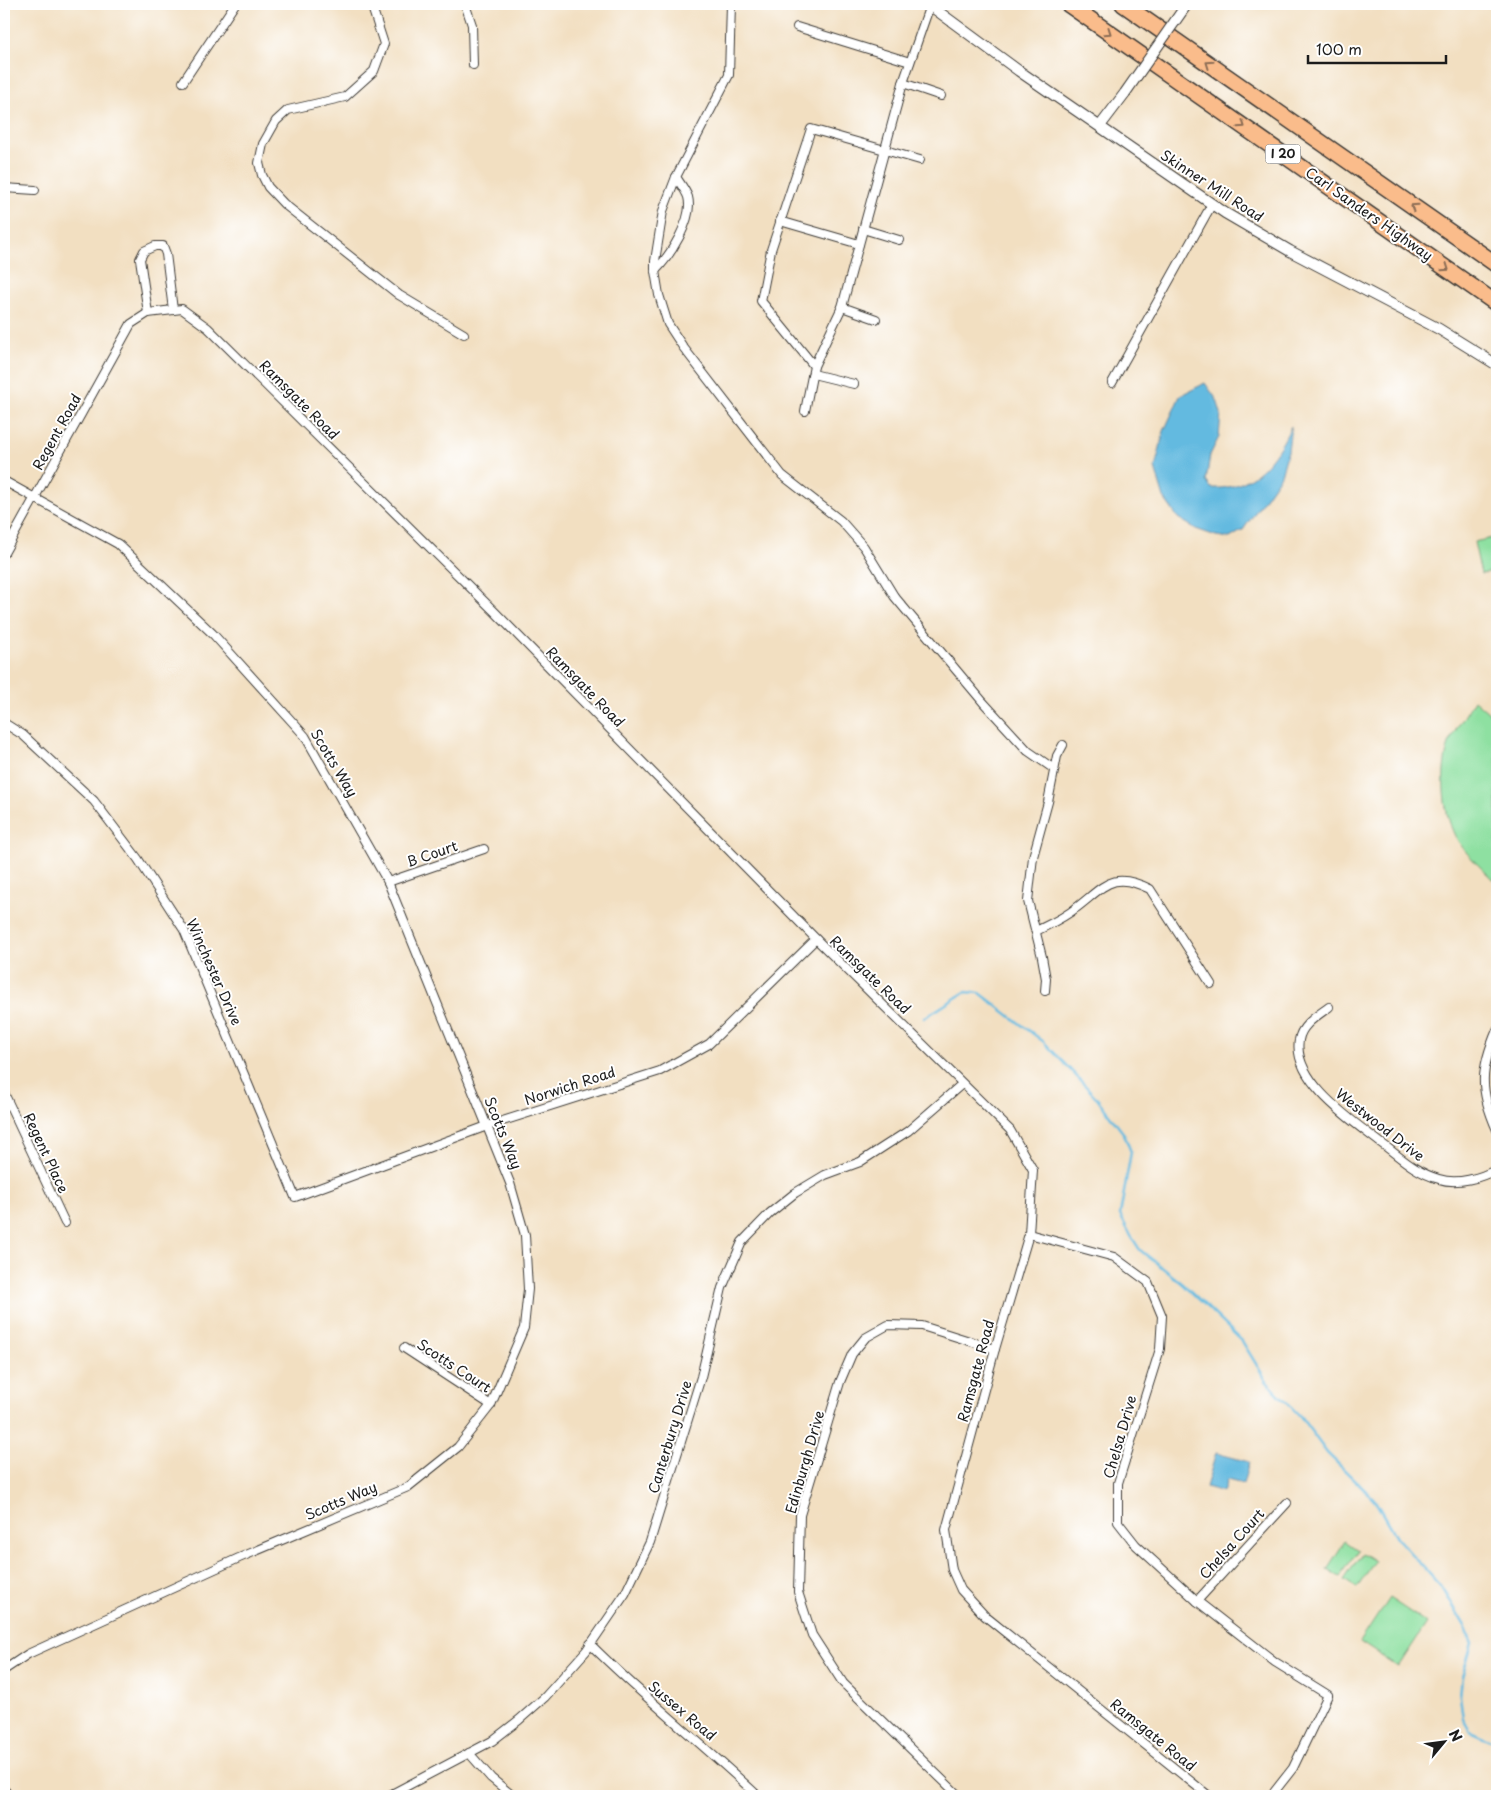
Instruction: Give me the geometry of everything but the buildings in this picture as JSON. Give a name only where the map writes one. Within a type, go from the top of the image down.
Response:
[{"type":"highway","name":"Carl Sanders Highway","points":[[1068,4],[1497,304]]},
{"type":"highway","name":"I 20","points":[[1124,4],[1497,265]]},
{"type":"street","points":[[183,82],[235,4]]},
{"type":"street","points":[[371,4],[384,44],[374,71],[344,97],[288,110],[276,121],[271,129],[263,144],[259,163],[268,186],[291,210],[416,308],[464,334]]},
{"type":"street","points":[[465,4],[472,25],[472,65]]},
{"type":"street","points":[[731,4],[729,75],[676,177],[663,211],[655,270],[659,295],[668,324],[682,347],[782,475],[841,521],[864,547],[894,596],[983,702],[1028,751],[1054,769]]},
{"type":"street","points":[[805,412],[814,366],[842,307],[884,148],[929,4]]},
{"type":"street","name":"Skinner Mill Road","points":[[929,4],[1019,71],[1212,204],[1254,230],[1418,318],[1497,365]]},
{"type":"street","points":[[1100,126],[1187,4]]},
{"type":"street","points":[[797,27],[910,62]]},
{"type":"street","points":[[903,83],[941,96]]},
{"type":"street","points":[[814,366],[761,301],[771,250],[811,129],[884,148],[920,160]]},
{"type":"street","points":[[655,270],[664,262],[689,217],[688,197],[676,177]]},
{"type":"street","points":[[4,188],[35,190]]},
{"type":"street","points":[[1112,383],[1212,204]]},
{"type":"street","points":[[780,221],[859,244]]},
{"type":"street","points":[[863,228],[898,240]]},
{"type":"street","points":[[148,312],[140,259],[144,251],[155,246],[162,246],[166,254],[172,310]]},
{"type":"street","points":[[842,307],[876,319]]},
{"type":"street","name":"Ramsgate Road","points":[[148,312],[182,309],[208,328],[502,619],[816,939],[1010,1130],[1033,1170],[1029,1234],[995,1349],[946,1530],[952,1570],[961,1590],[985,1616],[1209,1796]]},
{"type":"street","name":"Regent Road","points":[[4,553],[131,324],[148,312]]},
{"type":"street","points":[[813,374],[854,384]]},
{"type":"street","name":"Scotts Way","points":[[4,481],[118,544],[213,634],[305,736],[388,882],[510,1183],[525,1235],[528,1289],[524,1328],[491,1405],[458,1447],[408,1487],[239,1558],[28,1654],[4,1670]]},
{"type":"street","name":"Winchester Drive","points":[[4,722],[23,735],[94,801],[138,859],[184,930],[295,1196]]},
{"type":"street","points":[[1045,991],[1046,979],[1028,901],[1033,857],[1057,756],[1063,745]]},
{"type":"street","name":"B Court","points":[[388,882],[484,849]]},
{"type":"street","points":[[1036,931],[1064,917],[1106,883],[1121,880],[1138,883],[1150,889],[1211,984]]},
{"type":"street","name":"Norwich Road","points":[[295,1196],[487,1126],[660,1071],[709,1044],[816,939]]},
{"type":"street","name":"Westwood Drive","points":[[1329,1007],[1305,1027],[1299,1039],[1298,1052],[1313,1083],[1332,1105],[1418,1171],[1439,1180],[1454,1182],[1474,1178],[1497,1169]]},
{"type":"street","points":[[1497,1030],[1483,1071],[1486,1106],[1497,1130]]},
{"type":"street","name":"Canterbury Drive","points":[[388,1796],[492,1741],[545,1697],[590,1644],[625,1594],[650,1542],[696,1396],[722,1288],[742,1242],[770,1213],[795,1193],[825,1175],[860,1162],[908,1131],[962,1084]]},
{"type":"street","name":"Regent Place","points":[[4,1093],[65,1223]]},
{"type":"street","name":"Chelsa Drive","points":[[1029,1234],[1114,1257],[1148,1282],[1162,1316],[1160,1349],[1118,1483],[1118,1522],[1136,1545],[1196,1602],[1276,1662],[1328,1695],[1293,1768],[1271,1796]]},
{"type":"street","name":"Edinburgh Drive","points":[[959,1796],[843,1683],[812,1635],[798,1592],[800,1515],[840,1382],[852,1354],[865,1338],[888,1325],[922,1326],[995,1349]]},
{"type":"street","name":"Scotts Court","points":[[404,1348],[491,1405]]},
{"type":"street","name":"Chelsa Court","points":[[1196,1602],[1287,1502]]},
{"type":"street","name":"Sussex Road","points":[[590,1644],[633,1687],[714,1754],[758,1796]]},
{"type":"street","points":[[469,1753],[491,1778],[513,1796]]},
{"type":"street","points":[[4,1791],[8,1796]]},
{"type":"green space","points":[[1497,537],[1497,570],[1481,574],[1474,542]]},
{"type":"green space","points":[[1474,700],[1497,720],[1497,874],[1493,880],[1468,854],[1455,836],[1447,813],[1445,800],[1444,773],[1448,748],[1454,732]]},
{"type":"green space","points":[[1345,1541],[1358,1550],[1340,1577],[1327,1569]]},
{"type":"green space","points":[[1362,1553],[1375,1561],[1357,1588],[1344,1580]]},
{"type":"green space","points":[[1389,1598],[1427,1623],[1398,1667],[1360,1642]]},
{"type":"water","points":[[1205,383],[1217,400],[1221,413],[1219,437],[1210,455],[1206,481],[1211,488],[1225,488],[1238,484],[1260,471],[1278,450],[1291,426],[1288,451],[1281,475],[1243,530],[1230,538],[1216,536],[1196,529],[1178,518],[1164,498],[1155,468],[1164,431],[1180,396]]},
{"type":"water","points":[[1216,1453],[1249,1462],[1243,1484],[1227,1480],[1223,1492],[1206,1487]]},
{"type":"waterway","points":[[924,1018],[965,992],[980,993],[1044,1042],[1095,1096],[1124,1134],[1131,1152],[1120,1215],[1131,1236],[1140,1250],[1183,1284],[1242,1341],[1267,1382],[1300,1416],[1327,1453],[1374,1499],[1396,1537],[1443,1589],[1465,1626],[1472,1643],[1462,1677],[1460,1696],[1463,1719],[1470,1731],[1497,1743]]}]
